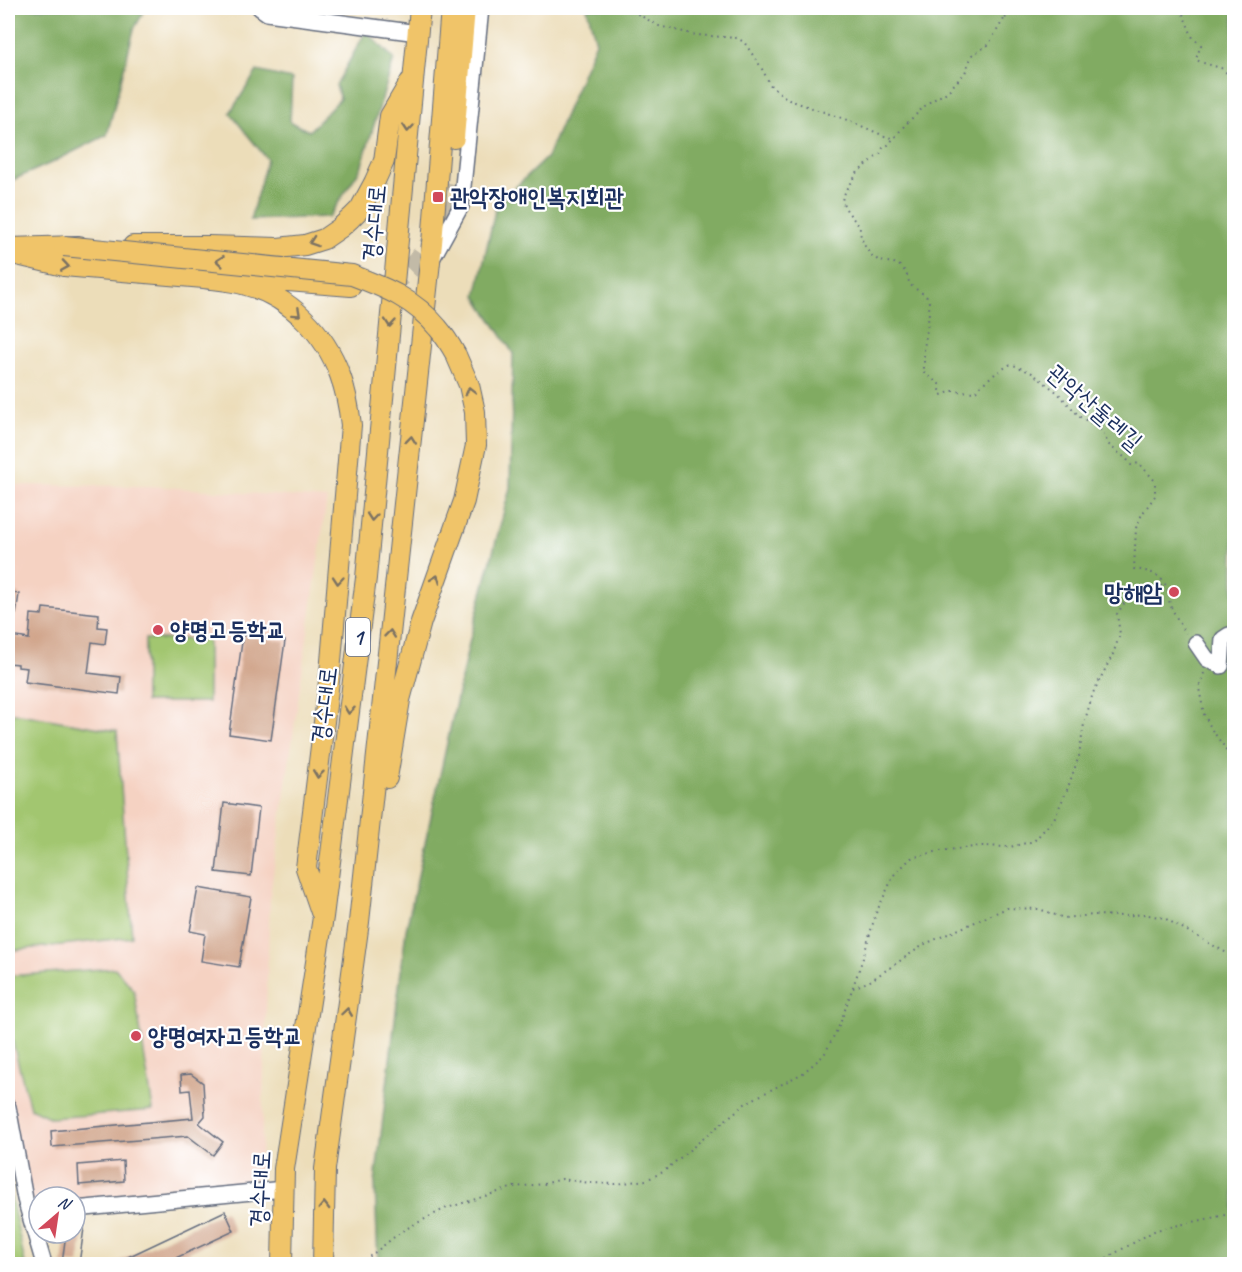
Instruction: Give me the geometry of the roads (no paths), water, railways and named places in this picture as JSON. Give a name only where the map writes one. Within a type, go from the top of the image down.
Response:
[{"type":"main road","name":"경수대로","points":[[282,1264],[284,1169],[323,917],[366,578],[420,8]]},
{"type":"main road","name":"1","points":[[323,1264],[325,1168],[359,922],[430,262],[451,8]]},
{"type":"main road","points":[[450,183],[465,8]]},
{"type":"main road","points":[[8,248],[208,246],[278,248],[305,246],[324,239],[340,228],[360,208],[374,183],[384,161],[390,116],[413,77]]},
{"type":"main road","points":[[64,246],[352,275],[390,290],[420,309],[439,329],[456,355],[469,385],[475,412],[476,444],[464,501],[421,622],[400,699],[359,922]]},
{"type":"main road","points":[[8,253],[64,266],[204,278],[246,285],[273,296],[293,309],[313,329],[327,348],[340,374],[347,396],[351,425],[330,673],[306,868],[323,917]]},
{"type":"main road","points":[[204,278],[249,278],[351,286]]},
{"type":"street","points":[[260,8],[267,13],[302,13],[418,33]]},
{"type":"street","points":[[430,262],[461,206],[481,8]]},
{"type":"street","points":[[1192,638],[1207,659],[1221,666],[1223,639],[1234,634]]},
{"type":"street","points":[[8,1109],[27,1202]]},
{"type":"street","points":[[87,1208],[284,1189]]},
{"type":"street","points":[[41,1245],[44,1264]]},
{"type":"tunnel","points":[[384,285],[402,277],[426,249],[443,215],[450,183]]},
{"type":"place","name":"관악장애인복지회관","points":[[438,197]]},
{"type":"place","name":"망해암","points":[[1174,592]]},
{"type":"place","name":"양명고등학교","points":[[158,630]]},
{"type":"place","name":"양명여자고등학교","points":[[136,1036]]}]
